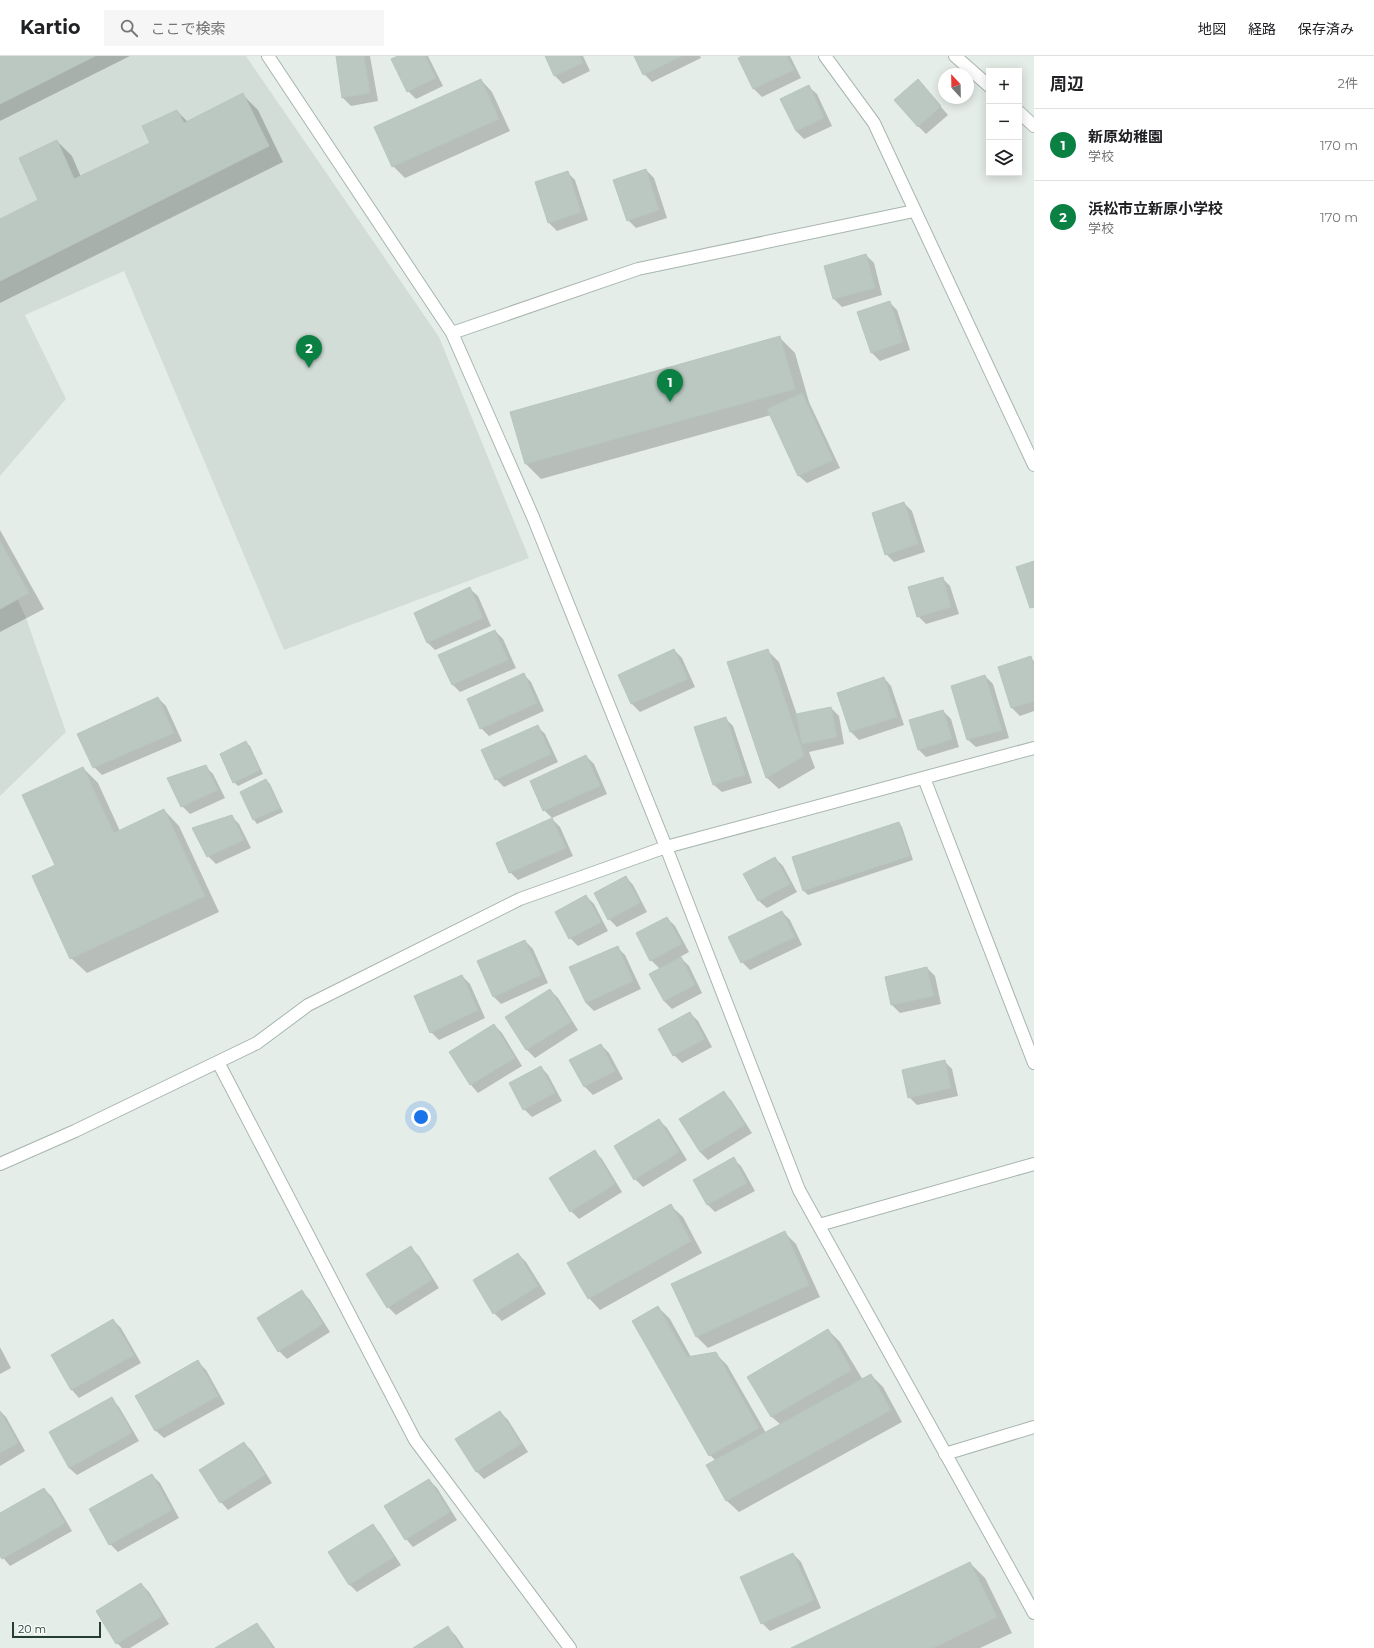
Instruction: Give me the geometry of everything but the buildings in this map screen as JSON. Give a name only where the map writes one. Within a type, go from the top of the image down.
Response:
[{"type":"street","points":[[268,56],[452,333],[533,517],[666,847],[799,1190],[1034,1613]]},
{"type":"street","points":[[825,56],[874,123],[1034,465]]},
{"type":"street","points":[[955,56],[986,83]]},
{"type":"street","points":[[1022,115],[1034,126]]},
{"type":"street","points":[[452,333],[638,269],[914,211]]},
{"type":"street","points":[[0,1164],[75,1131],[257,1043],[308,1005],[520,899],[666,847],[1034,748]]},
{"type":"street","points":[[924,778],[1034,1063]]},
{"type":"street","points":[[218,1062],[415,1440],[570,1648]]},
{"type":"street","points":[[819,1225],[1034,1164]]},
{"type":"street","points":[[945,1454],[1034,1427]]},
{"type":"shaded area","points":[[0,56],[246,56],[439,337],[529,558],[284,650],[124,271],[25,315],[66,399],[0,476]]},
{"type":"shaded area","points":[[0,561],[26,618],[66,732],[0,796]]},
{"type":"place","name":"浜松市立新原小学校","points":[[309,368]]},
{"type":"place","name":"新原幼稚園","points":[[670,402]]}]
